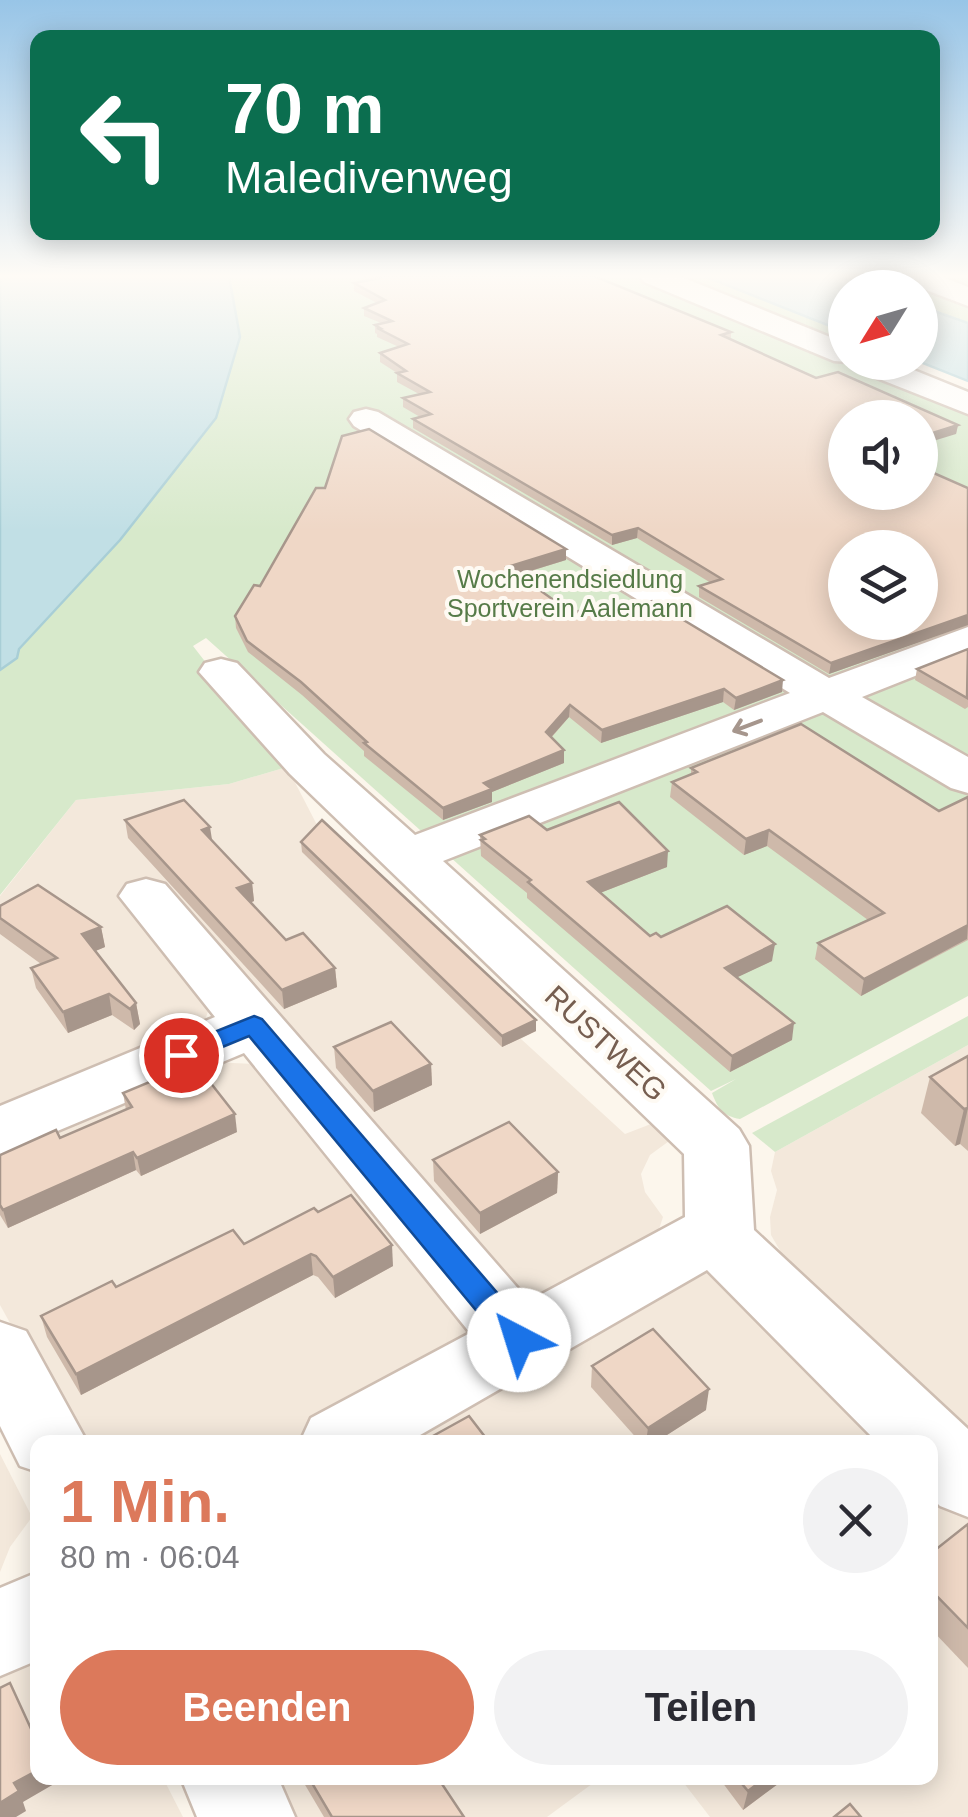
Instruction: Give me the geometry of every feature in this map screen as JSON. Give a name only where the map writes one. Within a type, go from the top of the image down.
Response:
[{"type":"street","points":[[910,380],[968,404]]},
{"type":"street","points":[[366,419],[968,778]]},
{"type":"street","points":[[406,857],[968,640]]},
{"type":"street","name":"RUSTWEG","points":[[221,672],[306,764],[716,1146],[720,1230]]},
{"type":"street","points":[[146,896],[519,1340]]},
{"type":"street","points":[[0,1132],[254,1025]]},
{"type":"street","points":[[350,1435],[720,1230],[720,1240],[920,1435]]},
{"type":"street","points":[[0,1354],[44,1435]]},
{"type":"street","points":[[938,1453],[968,1482]]},
{"type":"street","points":[[0,1634],[30,1617]]},
{"type":"street","points":[[231,1785],[248,1817]]},
{"type":"shaded area","points":[[287,767],[316,823],[536,1031],[521,1039],[625,1134],[669,1117],[676,1136],[650,1155],[641,1174],[645,1192],[663,1217],[656,1238],[558,1294],[532,1299],[513,1296],[151,881],[119,893],[210,1006],[205,1020],[192,1033],[0,1117],[0,896],[76,800],[229,784]]},
{"type":"shaded area","points":[[968,1045],[968,1439],[793,1273],[771,1235],[770,1217],[777,1190],[771,1171],[775,1152]]},
{"type":"shaded area","points":[[212,1062],[254,1064],[471,1333],[458,1349],[304,1435],[72,1435],[0,1305],[0,1141]]},
{"type":"shaded area","points":[[728,1259],[906,1435],[422,1435]]},
{"type":"shaded area","points":[[0,1454],[30,1520],[10,1547],[0,1572]]},
{"type":"shaded area","points":[[938,1467],[968,1497],[968,1817],[710,1817],[685,1785],[938,1785]]},
{"type":"shaded area","points":[[30,1661],[30,1785],[167,1785],[183,1817],[0,1817],[0,1677]]},
{"type":"shaded area","points":[[265,1785],[590,1785],[547,1817],[283,1817]]},
{"type":"green space","name":"Wochenendsiedlung Sportverein Aalemann","points":[[221,361],[828,361],[828,380],[892,380],[968,409],[968,996],[740,1119],[729,1116],[712,1093],[736,1079],[711,1091],[206,638],[193,646],[287,767],[229,784],[76,800],[0,895],[0,670],[17,658],[19,650],[120,540],[216,418]]},
{"type":"green space","points":[[968,1016],[968,1045],[775,1152],[752,1133]]},
{"type":"water","points":[[0,361],[233,361],[216,418],[120,540],[19,649],[17,658],[0,670]]},
{"type":"water","points":[[938,361],[968,361],[968,381],[938,369]]},
{"type":"building","points":[[391,361],[778,361],[816,378],[828,375],[828,380],[856,380],[901,400],[828,400],[828,510],[938,510],[938,475],[968,488],[968,615],[938,626],[938,530],[828,530],[828,640],[897,640],[831,663],[699,586],[722,579],[638,528],[612,535],[413,419],[431,414],[403,398],[430,392],[397,373],[406,371]]},
{"type":"building","points":[[938,416],[958,425],[938,431]]},
{"type":"building","points":[[369,429],[566,549],[507,567],[572,613],[586,609],[599,618],[652,601],[783,680],[736,698],[724,689],[602,730],[570,705],[546,732],[564,750],[484,783],[492,789],[443,808],[364,743],[367,742],[301,682],[247,641],[235,616],[254,585],[260,586],[316,488],[325,488],[342,436]]},
{"type":"building","points":[[968,649],[967,698],[917,669]]},
{"type":"building","points":[[801,724],[939,811],[968,797],[968,925],[864,979],[818,943],[884,913],[769,830],[746,839],[672,782],[697,772],[691,768]]},
{"type":"building","points":[[184,800],[210,827],[202,830],[252,883],[237,888],[286,940],[303,933],[335,968],[282,990],[125,820]]},
{"type":"building","points":[[619,802],[668,851],[588,882],[650,936],[656,933],[661,937],[727,906],[775,944],[725,968],[794,1023],[732,1056],[481,840],[485,839],[480,835],[529,816],[547,830]]},
{"type":"building","points":[[322,820],[536,1020],[502,1036],[301,842]]},
{"type":"building","points":[[38,885],[101,927],[82,934],[136,1003],[130,1009],[109,994],[63,1012],[31,968],[57,958],[0,918],[0,906]]},
{"type":"building","points":[[391,1022],[431,1064],[373,1091],[334,1047]]},
{"type":"building","points":[[968,1056],[968,1108],[964,1109],[930,1077]]},
{"type":"building","points":[[195,1063],[235,1114],[137,1158],[133,1152],[3,1210],[0,1155],[56,1130],[60,1138],[132,1107],[123,1093]]},
{"type":"building","points":[[509,1122],[558,1172],[480,1213],[433,1160]]},
{"type":"building","points":[[351,1195],[392,1245],[333,1277],[311,1254],[76,1374],[41,1316],[112,1281],[116,1287],[233,1230],[244,1244],[314,1208],[318,1212]]},
{"type":"building","points":[[653,1329],[709,1389],[648,1428],[592,1366]]},
{"type":"building","points":[[469,1416],[484,1435],[435,1435]]},
{"type":"building","points":[[968,1524],[968,1628],[938,1597],[938,1548]]},
{"type":"building","points":[[10,1683],[30,1727],[30,1774],[14,1783],[19,1791],[0,1803],[0,1688]]},
{"type":"building","points":[[313,1785],[443,1785],[464,1817],[332,1817]]},
{"type":"building","points":[[850,1804],[861,1817],[834,1817]]},
{"type":"route","points":[[181,1055],[254,1025],[519,1340]]}]
